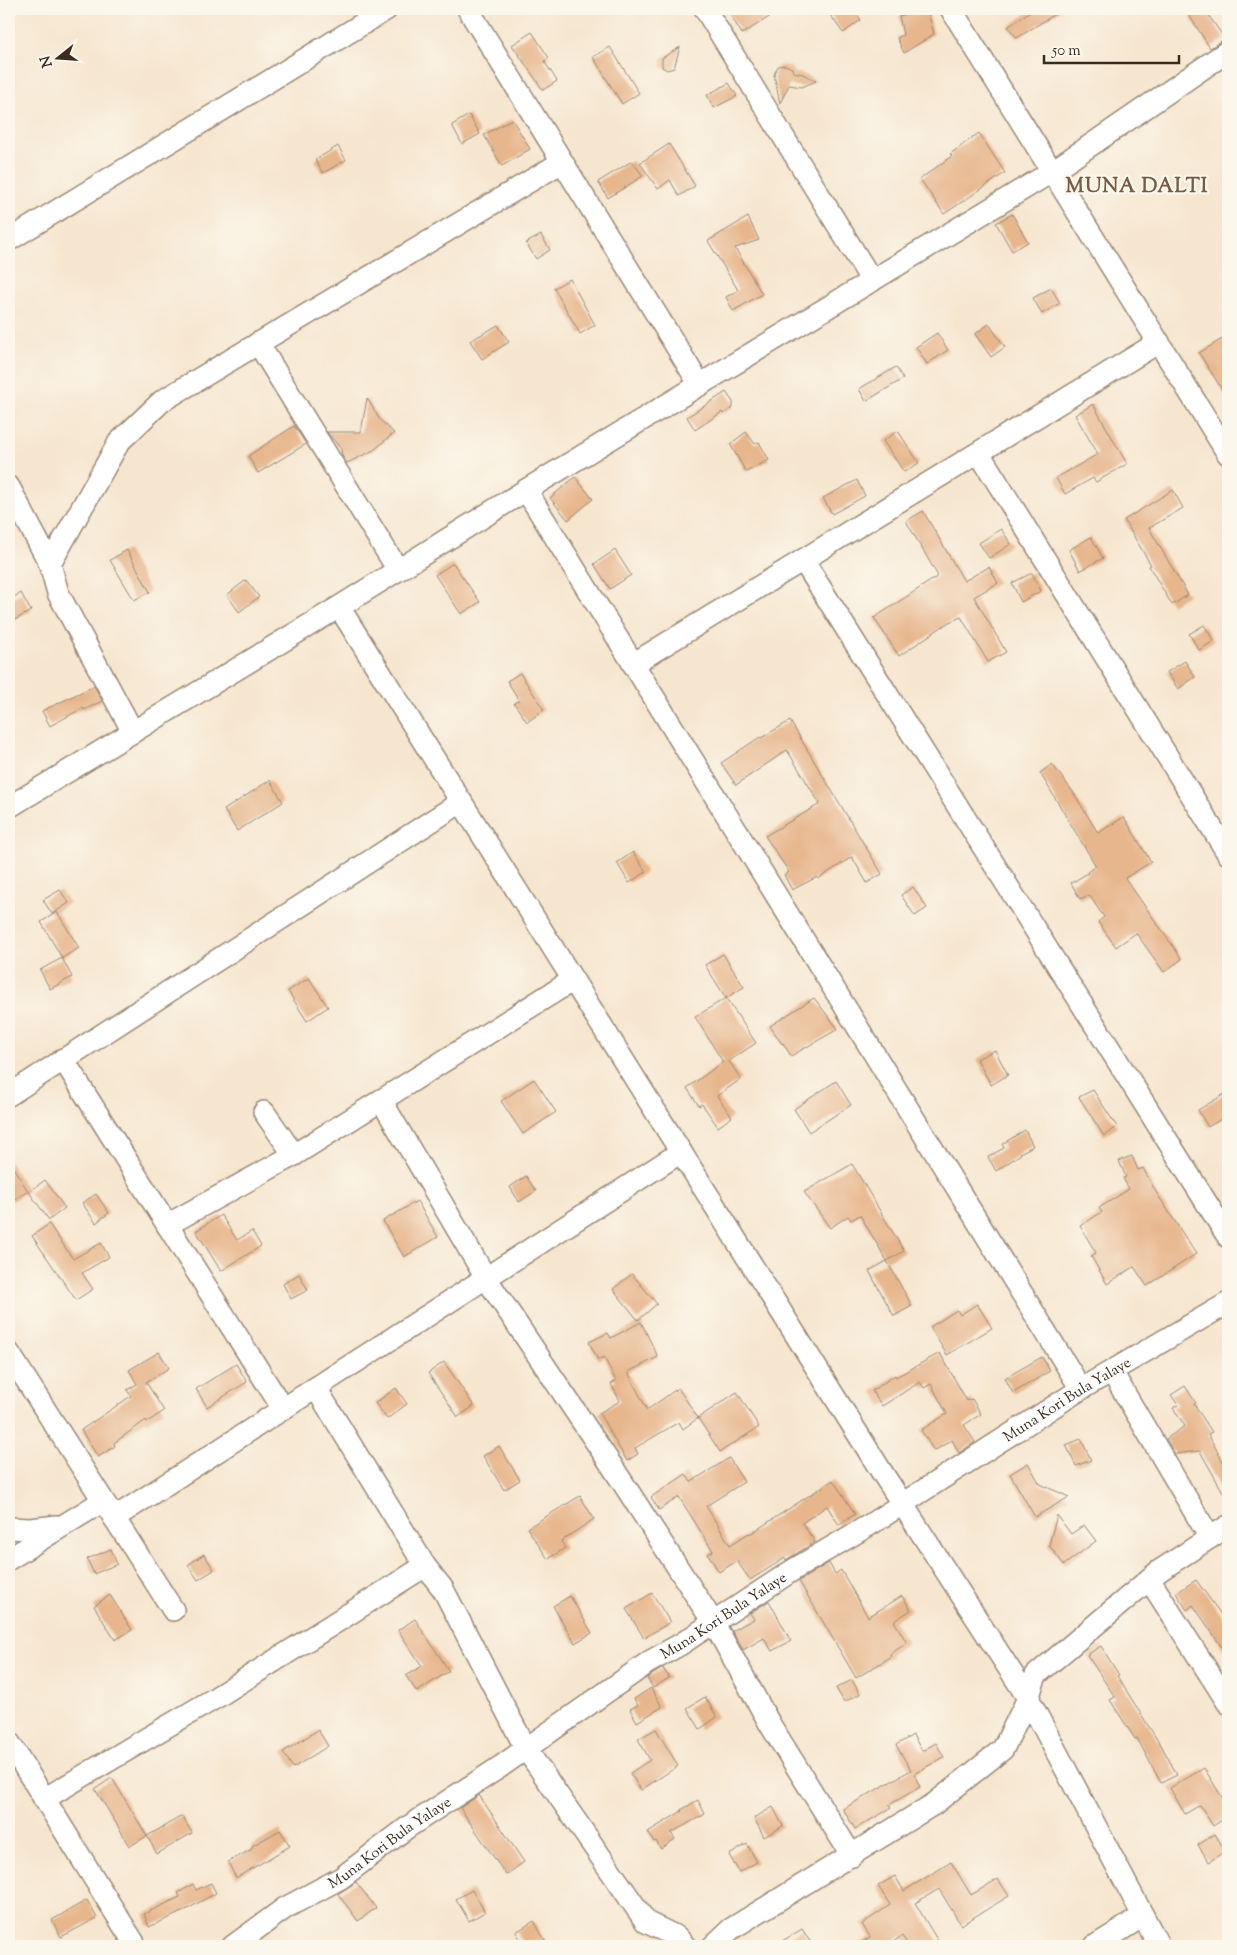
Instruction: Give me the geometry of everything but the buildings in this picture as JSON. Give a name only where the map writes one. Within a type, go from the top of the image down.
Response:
[{"type":"street","points":[[9,240],[386,9]]},
{"type":"street","points":[[468,9],[700,385]]},
{"type":"street","points":[[705,9],[872,281]]},
{"type":"street","points":[[951,9],[1228,454]]},
{"type":"street","points":[[9,807],[339,607],[526,490],[1053,171],[1228,51]]},
{"type":"street","points":[[50,564],[119,442],[162,401],[562,162]]},
{"type":"street","points":[[633,664],[1159,342]]},
{"type":"street","points":[[258,343],[398,570]]},
{"type":"street","points":[[978,453],[1228,854]]},
{"type":"street","points":[[9,488],[50,564],[58,593],[133,732]]},
{"type":"street","points":[[526,490],[1080,1389]]},
{"type":"street","points":[[803,560],[1228,1237]]},
{"type":"street","points":[[339,607],[902,1504],[1028,1698],[1159,1946]]},
{"type":"street","points":[[9,1094],[461,802]]},
{"type":"street","points":[[167,1225],[294,1155],[573,980]]},
{"type":"street","points":[[63,1059],[283,1409]]},
{"type":"street","points":[[381,1100],[486,1278],[714,1622],[771,1726],[852,1856]]},
{"type":"street","points":[[264,1112],[294,1155]]},
{"type":"street","points":[[9,1559],[63,1526],[108,1510],[283,1409],[681,1152]]},
{"type":"street","name":"Muna Kori Bula Yalaye","points":[[233,1946],[285,1908],[341,1878],[408,1827],[526,1749],[618,1683],[793,1570],[872,1524],[1080,1389],[1228,1303]]},
{"type":"street","points":[[9,1353],[173,1610]]},
{"type":"street","points":[[1112,1372],[1210,1538]]},
{"type":"street","points":[[316,1388],[425,1566],[443,1589],[526,1749],[646,1922],[677,1937],[685,1946]]},
{"type":"street","points":[[9,1528],[30,1529],[63,1526]]},
{"type":"street","points":[[714,1946],[731,1929],[934,1804],[1003,1749],[1028,1698],[1036,1675],[1149,1579],[1228,1526]]},
{"type":"street","points":[[44,1799],[217,1697],[425,1566]]},
{"type":"street","points":[[1149,1579],[1228,1703]]},
{"type":"street","points":[[11,1749],[136,1946]]},
{"type":"street","points":[[1095,1946],[1143,1916]]},
{"type":"district","name":"MUNA DALTI","points":[[1137,185]]}]
